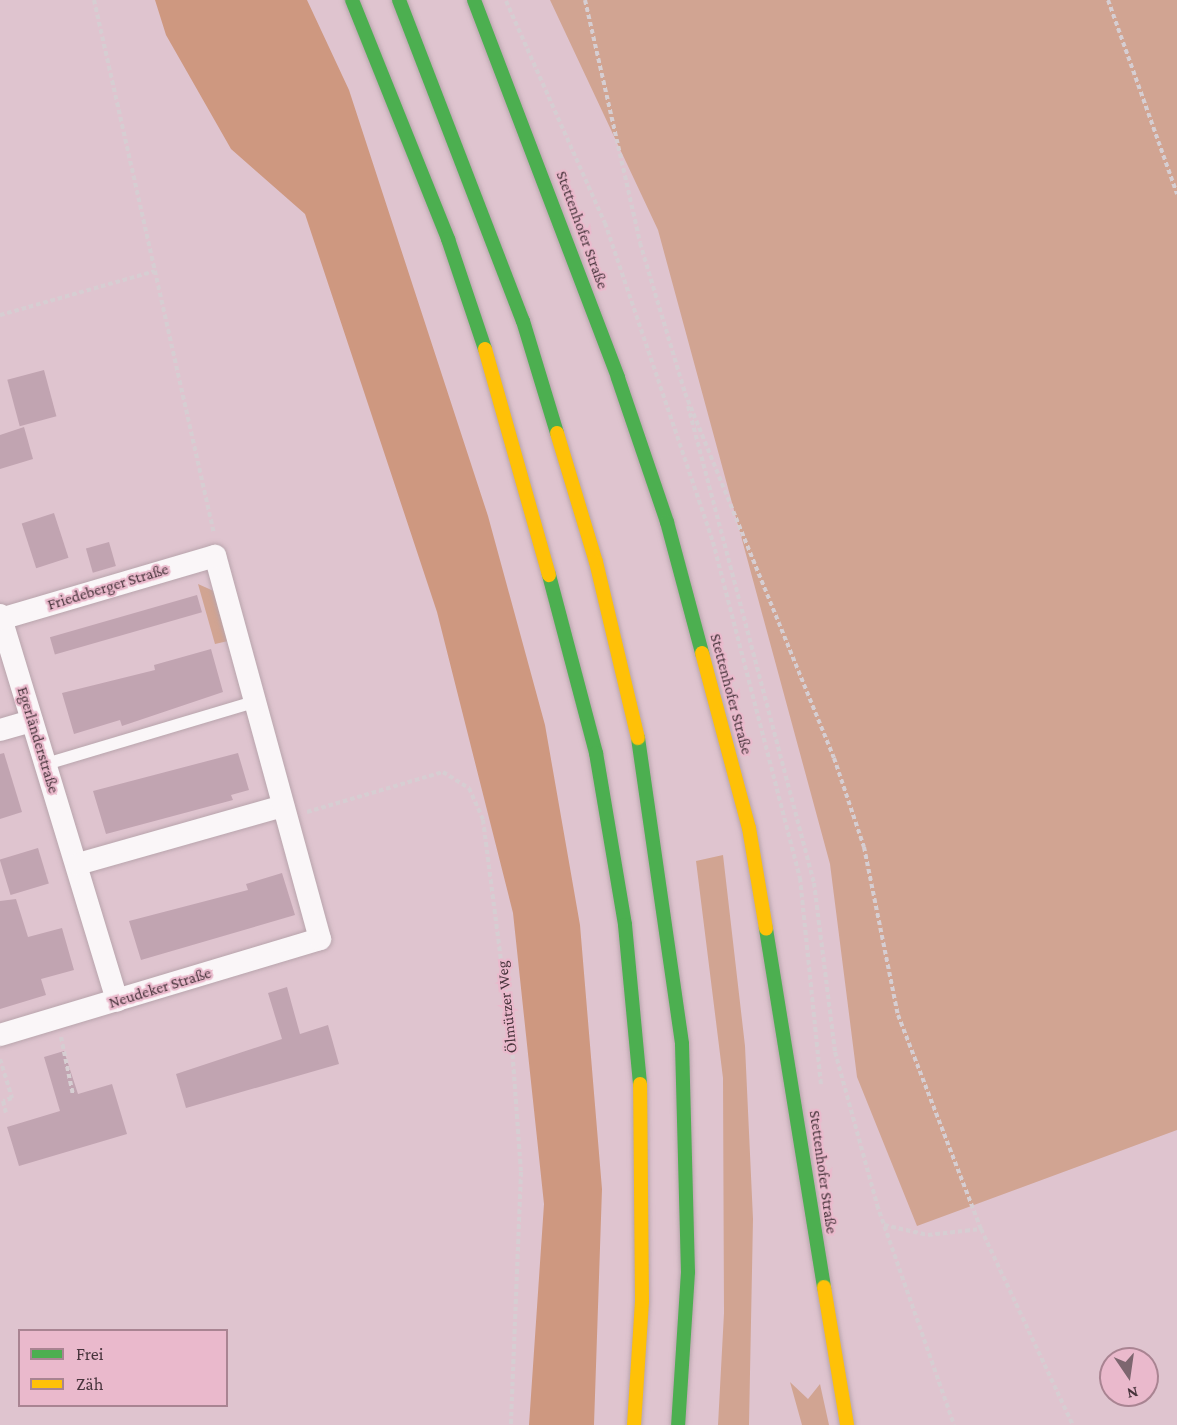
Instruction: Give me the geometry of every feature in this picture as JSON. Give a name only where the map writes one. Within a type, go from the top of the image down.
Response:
[{"type":"main road","points":[[351,0],[448,239],[506,410],[596,753],[625,925],[643,1117],[643,1291],[634,1425]]},
{"type":"main road","points":[[399,0],[523,321],[596,562],[638,740],[659,857],[682,1044],[688,1272],[678,1425]]},
{"type":"main road","name":"Stettenhofer Straße","points":[[474,0],[626,400],[667,522],[749,828],[847,1425]]},
{"type":"street","name":"Friedeberger Straße","points":[[1,617],[215,556]]},
{"type":"street","points":[[78,864],[285,812],[215,556]]},
{"type":"street","name":"Egerländerstraße","points":[[1,617],[78,864],[117,1001]]},
{"type":"street","points":[[0,730],[32,721]]},
{"type":"street","name":"Neudeker Straße","points":[[0,1035],[320,939],[285,812]]},
{"type":"lane","points":[[46,764],[254,702]]},
{"type":"path","points":[[94,0],[155,271],[215,556]]},
{"type":"path","points":[[585,0],[640,243],[685,393],[814,883],[835,1052],[884,1225],[954,1425]]},
{"type":"path","points":[[1108,0],[1177,194]]},
{"type":"path","points":[[0,315],[155,271]]},
{"type":"path","points":[[685,393],[834,758],[864,847],[898,1015],[981,1229],[1074,1425]]},
{"type":"path","name":"Ölmützer Weg","points":[[285,812],[443,772],[469,788],[483,820],[512,1047],[520,1172],[511,1425]]},
{"type":"path","points":[[56,1019],[73,1095]]},
{"type":"path","points":[[0,1059],[12,1098],[3,1101],[6,1113]]},
{"type":"path","points":[[884,1225],[928,1235],[981,1229]]},
{"type":"shaded area","points":[[155,0],[307,0],[349,90],[488,516],[545,725],[580,925],[602,1189],[594,1425],[529,1425],[544,1204],[513,913],[437,612],[305,214],[231,149],[166,35]]},
{"type":"shaded area","points":[[550,0],[1177,0],[1177,1130],[917,1226],[857,1077],[830,864],[658,230]]},
{"type":"shaded area","points":[[198,584],[216,592],[228,641],[215,644]]},
{"type":"shaded area","points":[[723,855],[745,1046],[753,1219],[749,1425],[718,1425],[724,1313],[723,1078],[696,861]]},
{"type":"shaded area","points":[[790,1382],[808,1399],[820,1384],[829,1425],[802,1425]]},
{"type":"building","points":[[44,370],[56,416],[20,426],[7,380]]},
{"type":"building","points":[[24,427],[33,459],[0,469],[0,435]]},
{"type":"building","points":[[54,513],[69,558],[36,568],[22,524]]},
{"type":"building","points":[[109,542],[116,566],[93,573],[86,549]]},
{"type":"building","points":[[197,595],[202,612],[55,654],[50,637]]},
{"type":"building","points":[[211,649],[223,692],[122,726],[120,720],[74,734],[62,693],[155,670],[154,665]]},
{"type":"building","points":[[4,753],[22,812],[0,819],[0,754]]},
{"type":"building","points":[[238,753],[249,790],[231,795],[233,800],[106,834],[93,791]]},
{"type":"building","points":[[38,848],[49,883],[11,895],[0,860]]},
{"type":"building","points":[[282,873],[295,915],[141,960],[129,921],[248,890],[246,884]]},
{"type":"building","points":[[16,899],[28,937],[62,928],[74,970],[41,979],[46,995],[0,1009],[0,901]]},
{"type":"building","points":[[287,987],[300,1034],[328,1025],[339,1064],[186,1108],[176,1074],[282,1039],[268,993]]},
{"type":"building","points":[[64,1051],[78,1094],[112,1084],[127,1134],[19,1166],[7,1127],[60,1111],[44,1057]]},
{"type":"traffic: fast","points":[[352,0],[448,239],[485,349]]},
{"type":"traffic: fast","points":[[399,0],[523,321],[557,433]]},
{"type":"traffic: fast","points":[[474,0],[618,378],[667,522],[702,653]]},
{"type":"traffic: fast","points":[[549,575],[596,753],[625,925],[640,1084]]},
{"type":"traffic: fast","points":[[638,738],[682,1044],[688,1272],[678,1425]]},
{"type":"traffic: fast","points":[[766,929],[824,1287]]},
{"type":"traffic: slow","points":[[485,349],[549,575]]},
{"type":"traffic: slow","points":[[557,433],[596,562],[638,738]]},
{"type":"traffic: slow","points":[[702,653],[749,828],[766,929]]},
{"type":"traffic: slow","points":[[634,1425],[642,1301],[640,1084]]},
{"type":"traffic: slow","points":[[824,1287],[847,1425]]}]
